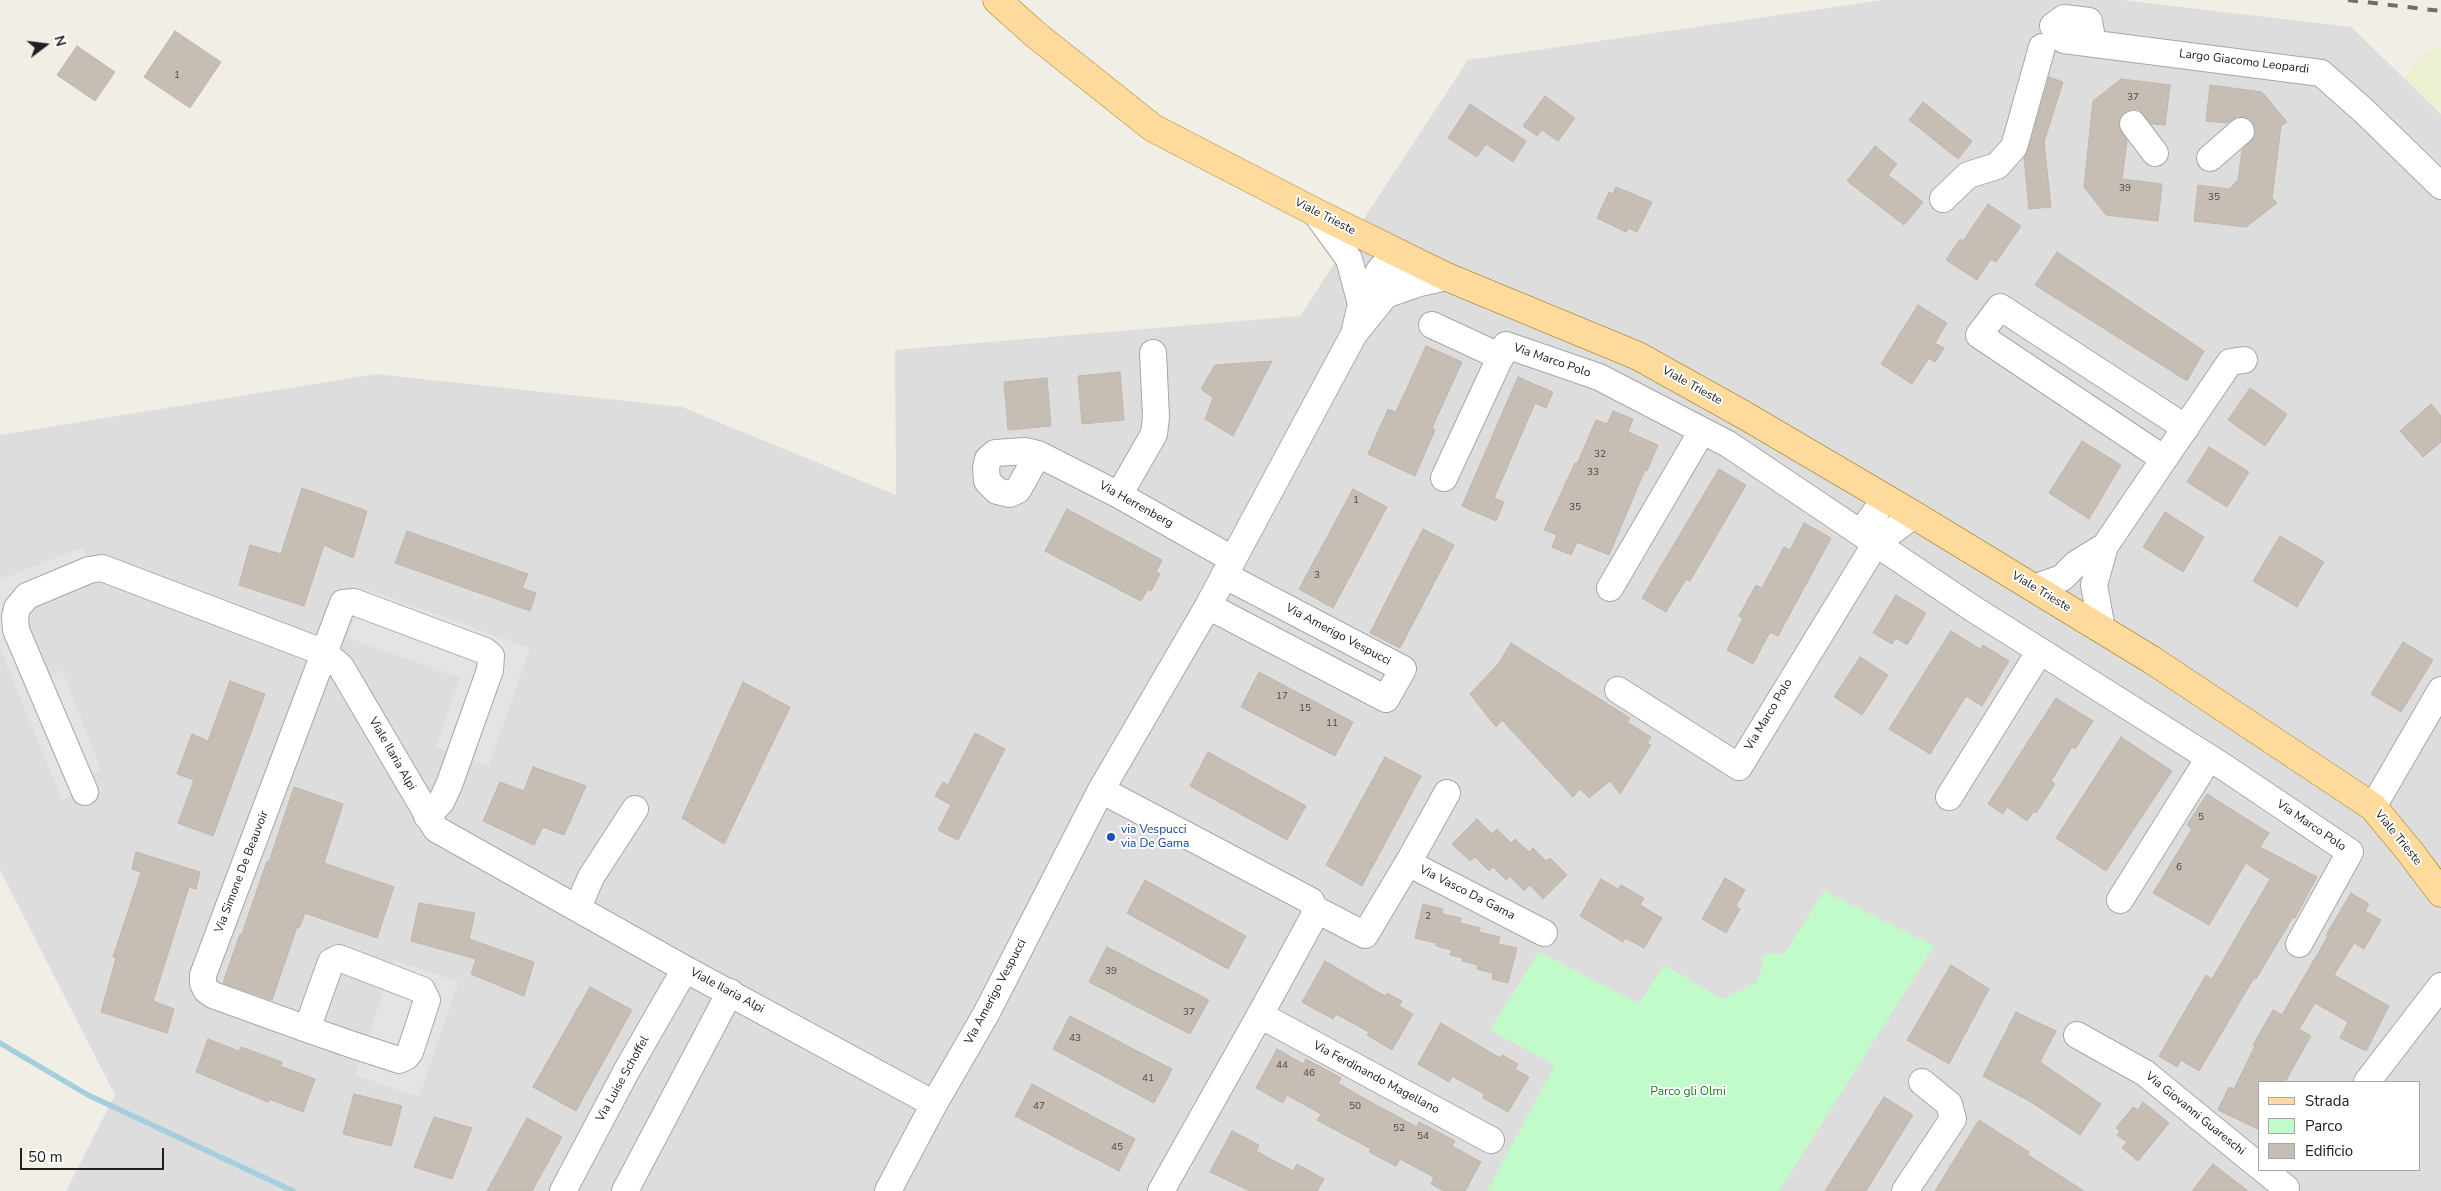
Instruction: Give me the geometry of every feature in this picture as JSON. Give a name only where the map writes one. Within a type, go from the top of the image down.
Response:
[{"type":"main road","name":"Viale Trieste","points":[[997,0],[1036,35],[1153,128],[1315,212],[1447,277],[1638,356],[1744,415],[1885,500],[1914,515],[2033,588],[2061,591],[2102,629],[2152,660],[2373,807],[2441,893]]},
{"type":"street","name":"Largo Giacomo Leopardi","points":[[2093,44],[2320,72],[2364,111],[2441,186]]},
{"type":"street","points":[[1943,200],[1968,175],[1997,166],[2014,147],[2042,47]]},
{"type":"street","points":[[2133,124],[2156,153]]},
{"type":"street","points":[[2210,158],[2241,132]]},
{"type":"street","points":[[1315,212],[1349,259],[1373,300],[1420,283],[1447,277]]},
{"type":"street","name":"Via Amerigo Vespucci","points":[[888,1191],[934,1104],[986,1014],[1101,790],[1208,606],[1373,300],[1400,277],[1403,255]]},
{"type":"street","points":[[2164,459],[1979,335],[2000,307],[2186,428]]},
{"type":"street","points":[[1432,325],[1500,357]]},
{"type":"street","name":"Via Marco Polo","points":[[1444,478],[1506,345],[1599,378],[1728,444],[2040,651],[2209,758],[2350,852],[2299,944]]},
{"type":"street","points":[[1119,496],[1154,434],[1156,417],[1153,353]]},
{"type":"street","points":[[2102,629],[2094,585],[2105,546],[2230,362],[2244,360]]},
{"type":"street","points":[[1610,588],[1702,431]]},
{"type":"street","name":"Via Herrenberg","points":[[1038,454],[1119,496],[1228,567]]},
{"type":"street","name":"Via Marco Polo","points":[[1870,539],[1869,521],[1885,500]]},
{"type":"street","name":"Via Marco Polo","points":[[1618,690],[1739,767],[1870,539],[1914,515]]},
{"type":"street","points":[[2061,591],[2077,563],[2105,546]]},
{"type":"street","name":"Via Amerigo Vespucci","points":[[1208,606],[1386,699],[1403,669],[1228,567]]},
{"type":"street","name":"Viale Ilaria Alpi","points":[[85,792],[16,630],[15,617],[17,608],[27,596],[89,570],[102,568],[325,653],[341,667],[436,829],[578,907],[685,969],[934,1104]]},
{"type":"street","points":[[2061,591],[2094,585]]},
{"type":"street","name":"Via Simone De Beauvoir","points":[[307,1029],[331,962],[340,958],[422,990],[427,1000],[410,1052],[406,1057],[399,1060],[307,1029],[206,990],[203,975],[325,653],[339,608],[343,603],[349,601],[485,651],[491,656],[490,670],[449,785],[441,802],[427,816]]},
{"type":"street","points":[[1949,797],[2040,651]]},
{"type":"street","name":"Viale Trieste","points":[[2373,807],[2441,690]]},
{"type":"street","points":[[2120,900],[2209,758]]},
{"type":"street","points":[[1101,790],[1311,901],[1315,909],[1313,918],[1260,1015],[1171,1188]]},
{"type":"street","points":[[1408,863],[1447,793]]},
{"type":"street","points":[[578,907],[591,877],[635,809]]},
{"type":"street","name":"Via Vasco Da Gama","points":[[1315,909],[1365,935],[1408,863],[1544,932]]},
{"type":"street","name":"Via Luise Schoffel","points":[[563,1191],[627,1070],[685,969]]},
{"type":"street","points":[[2368,1081],[2441,986]]},
{"type":"street","points":[[624,1191],[730,992]]},
{"type":"street","name":"Via Ferdinando Magellano","points":[[1260,1015],[1491,1140]]},
{"type":"street","name":"Via Giovanni Guareschi","points":[[2077,1035],[2146,1073],[2258,1165]]},
{"type":"street","points":[[1905,1191],[1953,1119],[1949,1104],[1922,1082]]},
{"type":"street","points":[[2266,1171],[2290,1183]]},
{"type":"shaded area","points":[[1883,0],[2121,0],[2351,27],[2441,114],[2441,1191],[66,1191],[115,1095],[0,870],[0,435],[376,374],[682,407],[896,495],[895,350],[1300,316],[1468,60]]},
{"type":"shaded area","points":[[83,547],[95,578],[33,607],[28,629],[48,676],[62,670],[101,770],[88,776],[92,787],[62,800],[0,648],[0,580]]},
{"type":"shaded area","points":[[365,589],[530,648],[489,766],[436,747],[460,678],[348,638]]},
{"type":"shaded area","points":[[394,960],[458,982],[419,1097],[355,1075]]},
{"type":"green space","points":[[2441,46],[2441,114],[2405,79],[2420,56]]},
{"type":"green space","name":"Parco gli Olmi","points":[[1824,891],[1934,946],[1779,1191],[1487,1191],[1555,1065],[1490,1030],[1539,952],[1639,1004],[1664,965],[1722,999],[1756,983],[1763,966],[1761,958],[1768,954],[1782,955]]},
{"type":"building","points":[[175,31],[221,62],[190,108],[144,77]]},
{"type":"building","points":[[77,46],[115,72],[95,101],[57,75]]},
{"type":"building","points":[[2049,77],[2063,82],[2044,142],[2051,207],[2029,209],[2024,158],[2028,151]]},
{"type":"building","points":[[2121,79],[2170,85],[2165,125],[2151,124],[2139,110],[2132,109],[2124,112],[2119,119],[2118,125],[2127,141],[2122,179],[2162,184],[2158,221],[2106,215],[2084,187],[2093,101]]},
{"type":"building","points":[[2210,85],[2262,92],[2287,122],[2281,126],[2272,198],[2277,203],[2246,227],[2194,221],[2198,185],[2229,189],[2238,180],[2242,150],[2255,135],[2256,129],[2253,122],[2245,117],[2238,116],[2227,123],[2206,121]]},
{"type":"building","points":[[1545,96],[1575,118],[1558,141],[1542,130],[1537,136],[1523,126]]},
{"type":"building","points":[[1923,102],[1972,141],[1958,159],[1909,120]]},
{"type":"building","points":[[1470,104],[1526,141],[1513,162],[1486,144],[1477,157],[1448,138]]},
{"type":"building","points":[[1875,146],[1897,164],[1888,175],[1923,202],[1904,225],[1847,181]]},
{"type":"building","points":[[1616,187],[1652,202],[1637,232],[1628,228],[1626,232],[1597,218],[1609,192],[1613,194]]},
{"type":"building","points":[[1988,204],[2021,226],[1996,262],[1991,259],[1977,280],[1946,260],[1960,239],[1963,241]]},
{"type":"building","points":[[2057,252],[2204,351],[2187,381],[2035,285]]},
{"type":"building","points":[[1918,305],[1947,323],[1935,343],[1944,348],[1935,362],[1929,358],[1912,384],[1881,364]]},
{"type":"building","points":[[1426,346],[1462,362],[1432,428],[1435,430],[1415,476],[1368,454],[1388,409],[1396,412]]},
{"type":"building","points":[[1272,361],[1233,436],[1205,419],[1213,398],[1201,389],[1215,365]]},
{"type":"building","points":[[1120,372],[1124,420],[1082,424],[1078,376]]},
{"type":"building","points":[[1518,377],[1553,392],[1546,408],[1535,403],[1494,498],[1504,502],[1496,521],[1462,506]]},
{"type":"building","points":[[1047,378],[1051,426],[1008,430],[1004,382]]},
{"type":"building","points":[[2250,388],[2287,414],[2265,446],[2228,420]]},
{"type":"building","points":[[2431,404],[2441,416],[2441,442],[2423,457],[2400,431]]},
{"type":"building","points":[[1613,411],[1633,419],[1628,432],[1658,445],[1647,471],[1645,470],[1609,555],[1577,542],[1571,555],[1552,547],[1557,535],[1544,530],[1575,463],[1577,464],[1596,420],[1607,424]]},
{"type":"building","points":[[2082,441],[2121,465],[2089,519],[2049,493]]},
{"type":"building","points":[[2209,447],[2249,472],[2227,507],[2187,482]]},
{"type":"building","points":[[1719,469],[1746,485],[1690,581],[1686,579],[1666,612],[1642,598]]},
{"type":"building","points":[[302,488],[367,511],[353,558],[324,545],[304,606],[239,585],[250,545],[281,554]]},
{"type":"building","points":[[1353,489],[1387,507],[1333,608],[1299,589]]},
{"type":"building","points":[[1067,509],[1162,560],[1156,572],[1160,574],[1151,591],[1148,589],[1141,601],[1045,551]]},
{"type":"building","points":[[2165,512],[2204,537],[2183,572],[2143,547]]},
{"type":"building","points":[[1804,523],[1831,538],[1778,636],[1770,632],[1753,664],[1727,650],[1743,618],[1739,616],[1756,585],[1762,588],[1784,547],[1790,550]]},
{"type":"building","points":[[1423,529],[1454,545],[1400,648],[1370,633]]},
{"type":"building","points":[[407,531],[528,574],[522,588],[536,593],[530,611],[395,563]]},
{"type":"building","points":[[2280,536],[2324,562],[2297,607],[2253,581]]},
{"type":"building","points":[[1896,595],[1926,613],[1907,645],[1896,638],[1892,644],[1873,633]]},
{"type":"building","points":[[1951,631],[1980,649],[1983,645],[2009,661],[1982,706],[1966,696],[1930,754],[1889,729]]},
{"type":"building","points":[[2403,642],[2433,660],[2401,712],[2371,694]]},
{"type":"building","points":[[1511,643],[1630,718],[1627,722],[1651,737],[1647,743],[1651,745],[1620,794],[1610,781],[1589,798],[1580,789],[1573,797],[1502,720],[1496,727],[1470,694],[1499,663]]},
{"type":"building","points":[[1860,657],[1888,675],[1862,715],[1834,697]]},
{"type":"building","points":[[1259,672],[1353,722],[1335,756],[1241,707]]},
{"type":"building","points":[[230,681],[265,694],[213,836],[178,823],[194,780],[177,774],[192,734],[208,741]]},
{"type":"building","points":[[743,682],[790,707],[724,844],[682,818]]},
{"type":"building","points":[[2056,698],[2093,721],[2075,749],[2072,747],[2051,781],[2055,784],[2036,813],[2034,811],[2027,821],[2007,807],[2003,814],[1988,804]]},
{"type":"building","points":[[975,733],[1005,749],[958,840],[938,830],[951,805],[935,796],[943,782],[948,785]]},
{"type":"building","points":[[2121,737],[2172,771],[2106,871],[2056,838]]},
{"type":"building","points":[[1208,752],[1306,806],[1287,840],[1190,786]]},
{"type":"building","points":[[1385,757],[1421,776],[1362,886],[1326,865]]},
{"type":"building","points":[[533,767],[586,786],[564,835],[543,827],[534,845],[483,821],[500,782],[524,791]]},
{"type":"building","points":[[294,787],[343,804],[324,863],[394,887],[377,938],[305,913],[299,928],[297,927],[272,1000],[223,983],[267,861],[269,862]]},
{"type":"building","points":[[2207,794],[2269,833],[2260,847],[2317,877],[2295,918],[2293,917],[2256,979],[2254,978],[2199,1071],[2181,1060],[2177,1067],[2159,1056],[2206,975],[2212,979],[2270,879],[2246,863],[2209,925],[2153,893],[2192,829],[2187,825]]},
{"type":"building","points":[[1477,819],[1492,834],[1497,829],[1511,843],[1515,839],[1529,852],[1533,848],[1546,861],[1550,858],[1567,875],[1543,899],[1530,885],[1524,891],[1510,876],[1506,880],[1493,867],[1489,871],[1475,857],[1470,861],[1452,844]]},
{"type":"building","points":[[136,852],[200,872],[196,889],[189,887],[153,1001],[174,1009],[167,1033],[101,1012],[116,958],[113,957],[141,872],[132,869]]},
{"type":"building","points":[[1725,878],[1745,890],[1736,906],[1740,909],[1726,933],[1702,919]]},
{"type":"building","points":[[1601,879],[1618,889],[1621,885],[1644,898],[1640,905],[1662,918],[1644,948],[1625,938],[1623,942],[1580,916]]},
{"type":"building","points":[[1145,880],[1246,936],[1228,969],[1127,913]]},
{"type":"building","points":[[2351,893],[2369,904],[2365,911],[2381,920],[2364,949],[2354,943],[2334,975],[2389,1006],[2366,1051],[2340,1038],[2348,1022],[2315,1003],[2299,1029],[2311,1036],[2286,1081],[2258,1081],[2258,1129],[2218,1110],[2229,1087],[2234,1089],[2255,1046],[2253,1045],[2273,1010],[2282,1015],[2328,936],[2326,935]]},
{"type":"building","points":[[419,903],[475,913],[469,939],[534,962],[524,996],[471,974],[476,959],[411,941]]},
{"type":"building","points":[[1423,904],[1443,909],[1442,914],[1461,918],[1460,923],[1480,928],[1479,932],[1500,937],[1498,944],[1517,948],[1508,983],[1492,979],[1493,973],[1477,969],[1478,965],[1462,961],[1463,958],[1450,955],[1452,950],[1436,946],[1436,943],[1415,938]]},
{"type":"building","points":[[1107,947],[1209,1000],[1190,1034],[1089,982]]},
{"type":"building","points":[[1325,961],[1385,996],[1387,993],[1402,1001],[1399,1006],[1413,1014],[1392,1050],[1367,1035],[1369,1032],[1336,1014],[1333,1019],[1302,1002]]},
{"type":"building","points":[[1951,965],[1989,989],[1949,1064],[1907,1040]]},
{"type":"building","points":[[590,987],[632,1010],[576,1111],[533,1087]]},
{"type":"building","points":[[2016,1012],[2056,1031],[2040,1062],[2101,1104],[2080,1135],[2031,1102],[1983,1076]]},
{"type":"building","points":[[1070,1016],[1172,1069],[1154,1103],[1053,1049]]},
{"type":"building","points":[[1441,1023],[1500,1058],[1502,1055],[1518,1064],[1515,1069],[1529,1077],[1508,1112],[1483,1098],[1484,1094],[1452,1076],[1449,1082],[1418,1064]]},
{"type":"building","points":[[208,1039],[239,1051],[241,1047],[282,1062],[280,1066],[315,1079],[303,1112],[269,1099],[268,1102],[196,1072]]},
{"type":"building","points":[[1277,1049],[1303,1064],[1306,1059],[1341,1078],[1338,1083],[1417,1127],[1419,1122],[1455,1141],[1452,1146],[1481,1162],[1465,1191],[1444,1191],[1431,1184],[1434,1177],[1400,1159],[1396,1166],[1369,1152],[1371,1149],[1317,1120],[1321,1114],[1287,1095],[1283,1103],[1256,1088]]},
{"type":"building","points":[[1032,1084],[1135,1139],[1119,1171],[1015,1116]]},
{"type":"building","points":[[354,1094],[402,1106],[391,1146],[343,1134]]},
{"type":"building","points":[[1884,1097],[1913,1115],[1866,1191],[1825,1191]]},
{"type":"building","points":[[2143,1102],[2169,1123],[2138,1161],[2122,1148],[2127,1142],[2117,1135],[2120,1131],[2116,1128],[2133,1107],[2138,1110]]},
{"type":"building","points":[[434,1117],[472,1128],[452,1179],[414,1167]]},
{"type":"building","points":[[527,1118],[562,1137],[532,1191],[487,1191]]},
{"type":"building","points":[[1979,1120],[2029,1152],[2028,1155],[2084,1191],[1935,1191]]},
{"type":"building","points":[[1232,1131],[1259,1145],[1256,1151],[1293,1171],[1297,1164],[1324,1179],[1317,1191],[1250,1191],[1210,1172]]},
{"type":"building","points":[[2213,1164],[2248,1191],[2192,1191]]},
{"type":"waterway","points":[[0,1043],[88,1095],[293,1191]]},
{"type":"railway","points":[[2348,0],[2441,11]]},
{"type":"place","name":"via Vespucci via De Gama","points":[[1111,837]]}]
